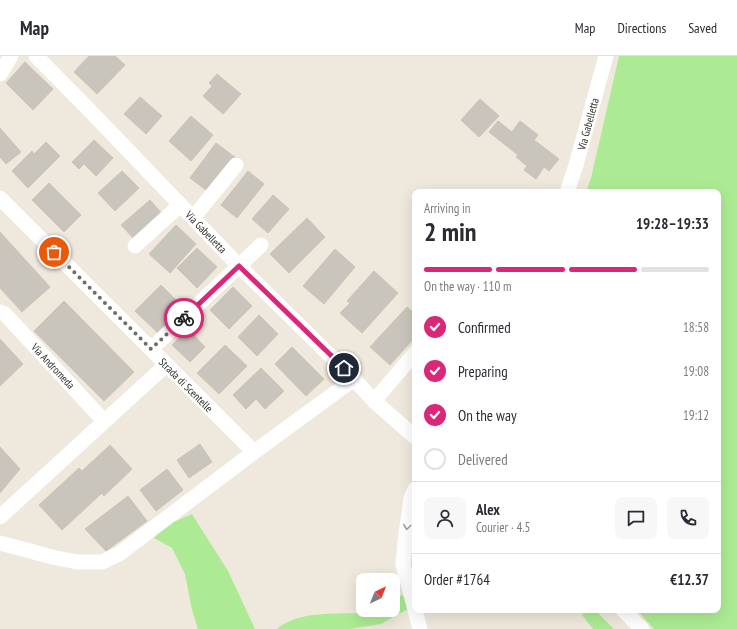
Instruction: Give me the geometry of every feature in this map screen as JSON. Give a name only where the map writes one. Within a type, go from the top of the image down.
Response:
[{"type":"street","points":[[0,74],[11,56]]},
{"type":"street","name":"Via Gabelletta","points":[[36,56],[239,266],[354,379],[374,401],[412,434]]},
{"type":"street","name":"Via Gabelletta","points":[[568,189],[606,56]]},
{"type":"street","points":[[193,218],[236,165]]},
{"type":"street","name":"Strada di Scentelle","points":[[0,198],[254,452]]},
{"type":"street","points":[[135,246],[180,205]]},
{"type":"street","points":[[151,349],[261,245]]},
{"type":"street","name":"Via Andromeda","points":[[0,312],[5,314],[104,421]]},
{"type":"street","points":[[374,401],[412,357]]},
{"type":"street","points":[[0,517],[166,365]]},
{"type":"street","points":[[0,543],[77,562],[102,562],[120,554],[254,452],[354,379]]},
{"type":"street","points":[[412,496],[403,564],[412,598]]},
{"type":"street","points":[[416,613],[420,629]]},
{"type":"street","points":[[626,613],[642,629]]},
{"type":"green space","points":[[619,56],[737,56],[737,629],[654,629],[640,613],[721,613],[721,189],[587,189],[591,178]]},
{"type":"green space","points":[[192,514],[228,571],[255,629],[198,629],[192,610],[185,574],[172,548],[154,538],[162,527]]},
{"type":"green space","points":[[403,595],[408,609],[400,613],[400,596]]},
{"type":"green space","points":[[356,613],[356,617],[394,617],[381,624],[350,629],[277,629],[285,623],[295,619],[306,616]]},
{"type":"green space","points":[[584,613],[598,613],[614,629],[593,629],[582,615]]},
{"type":"building","points":[[89,56],[115,56],[125,65],[97,94],[74,72]]},
{"type":"building","points":[[25,62],[53,89],[33,110],[6,83]]},
{"type":"building","points":[[217,74],[241,94],[223,114],[203,96],[212,86],[209,83]]},
{"type":"building","points":[[140,97],[162,116],[146,134],[124,114]]},
{"type":"building","points":[[480,99],[499,116],[479,137],[461,120]]},
{"type":"building","points":[[191,116],[213,135],[191,161],[169,141]]},
{"type":"building","points":[[498,121],[512,132],[520,121],[538,135],[534,140],[559,159],[549,171],[544,167],[536,179],[524,170],[527,166],[516,157],[518,155],[489,132]]},
{"type":"building","points":[[0,128],[21,152],[6,164],[0,157]]},
{"type":"building","points":[[94,140],[113,158],[96,176],[84,164],[79,169],[72,162]]},
{"type":"building","points":[[46,142],[60,156],[28,188],[12,171],[32,151],[34,154]]},
{"type":"building","points":[[216,143],[236,158],[210,193],[190,178]]},
{"type":"building","points":[[122,171],[139,188],[115,211],[98,193]]},
{"type":"building","points":[[248,171],[264,184],[237,218],[221,205]]},
{"type":"building","points":[[49,183],[81,215],[64,232],[32,200]]},
{"type":"building","points":[[273,195],[289,209],[268,233],[252,219]]},
{"type":"building","points":[[150,200],[164,216],[136,241],[121,225]]},
{"type":"building","points":[[307,218],[325,237],[289,273],[270,254]]},
{"type":"building","points":[[176,225],[196,244],[170,273],[149,254]]},
{"type":"building","points":[[0,232],[50,287],[22,312],[0,288]]},
{"type":"building","points":[[197,248],[217,267],[197,288],[177,268]]},
{"type":"building","points":[[335,249],[355,267],[324,304],[303,286]]},
{"type":"building","points":[[374,271],[398,293],[362,333],[340,313],[350,303],[347,301]]},
{"type":"building","points":[[161,285],[185,309],[159,334],[135,311]]},
{"type":"building","points":[[233,287],[252,306],[229,329],[210,310]]},
{"type":"building","points":[[64,301],[134,372],[104,401],[34,331]]},
{"type":"building","points":[[407,307],[412,311],[412,340],[390,365],[370,347]]},
{"type":"building","points":[[259,315],[278,334],[257,356],[238,337]]},
{"type":"building","points":[[188,329],[205,347],[190,362],[172,345]]},
{"type":"building","points":[[0,339],[23,364],[0,386]]},
{"type":"building","points":[[225,345],[247,366],[219,394],[197,373]]},
{"type":"building","points":[[292,347],[324,379],[306,396],[275,364]]},
{"type":"building","points":[[261,368],[284,391],[265,409],[256,399],[246,409],[233,395]]},
{"type":"building","points":[[200,444],[212,462],[189,478],[177,460]]},
{"type":"building","points":[[110,445],[132,469],[104,496],[102,493],[62,530],[39,505],[79,468],[82,471]]},
{"type":"building","points":[[0,447],[20,469],[0,493]]},
{"type":"building","points":[[167,469],[183,490],[156,511],[140,490]]},
{"type":"building","points":[[128,496],[147,521],[106,551],[85,529]]},
{"type":"way so far","points":[[54,252],[151,349],[184,318]]},
{"type":"route","points":[[184,318],[239,266],[344,368]]}]
